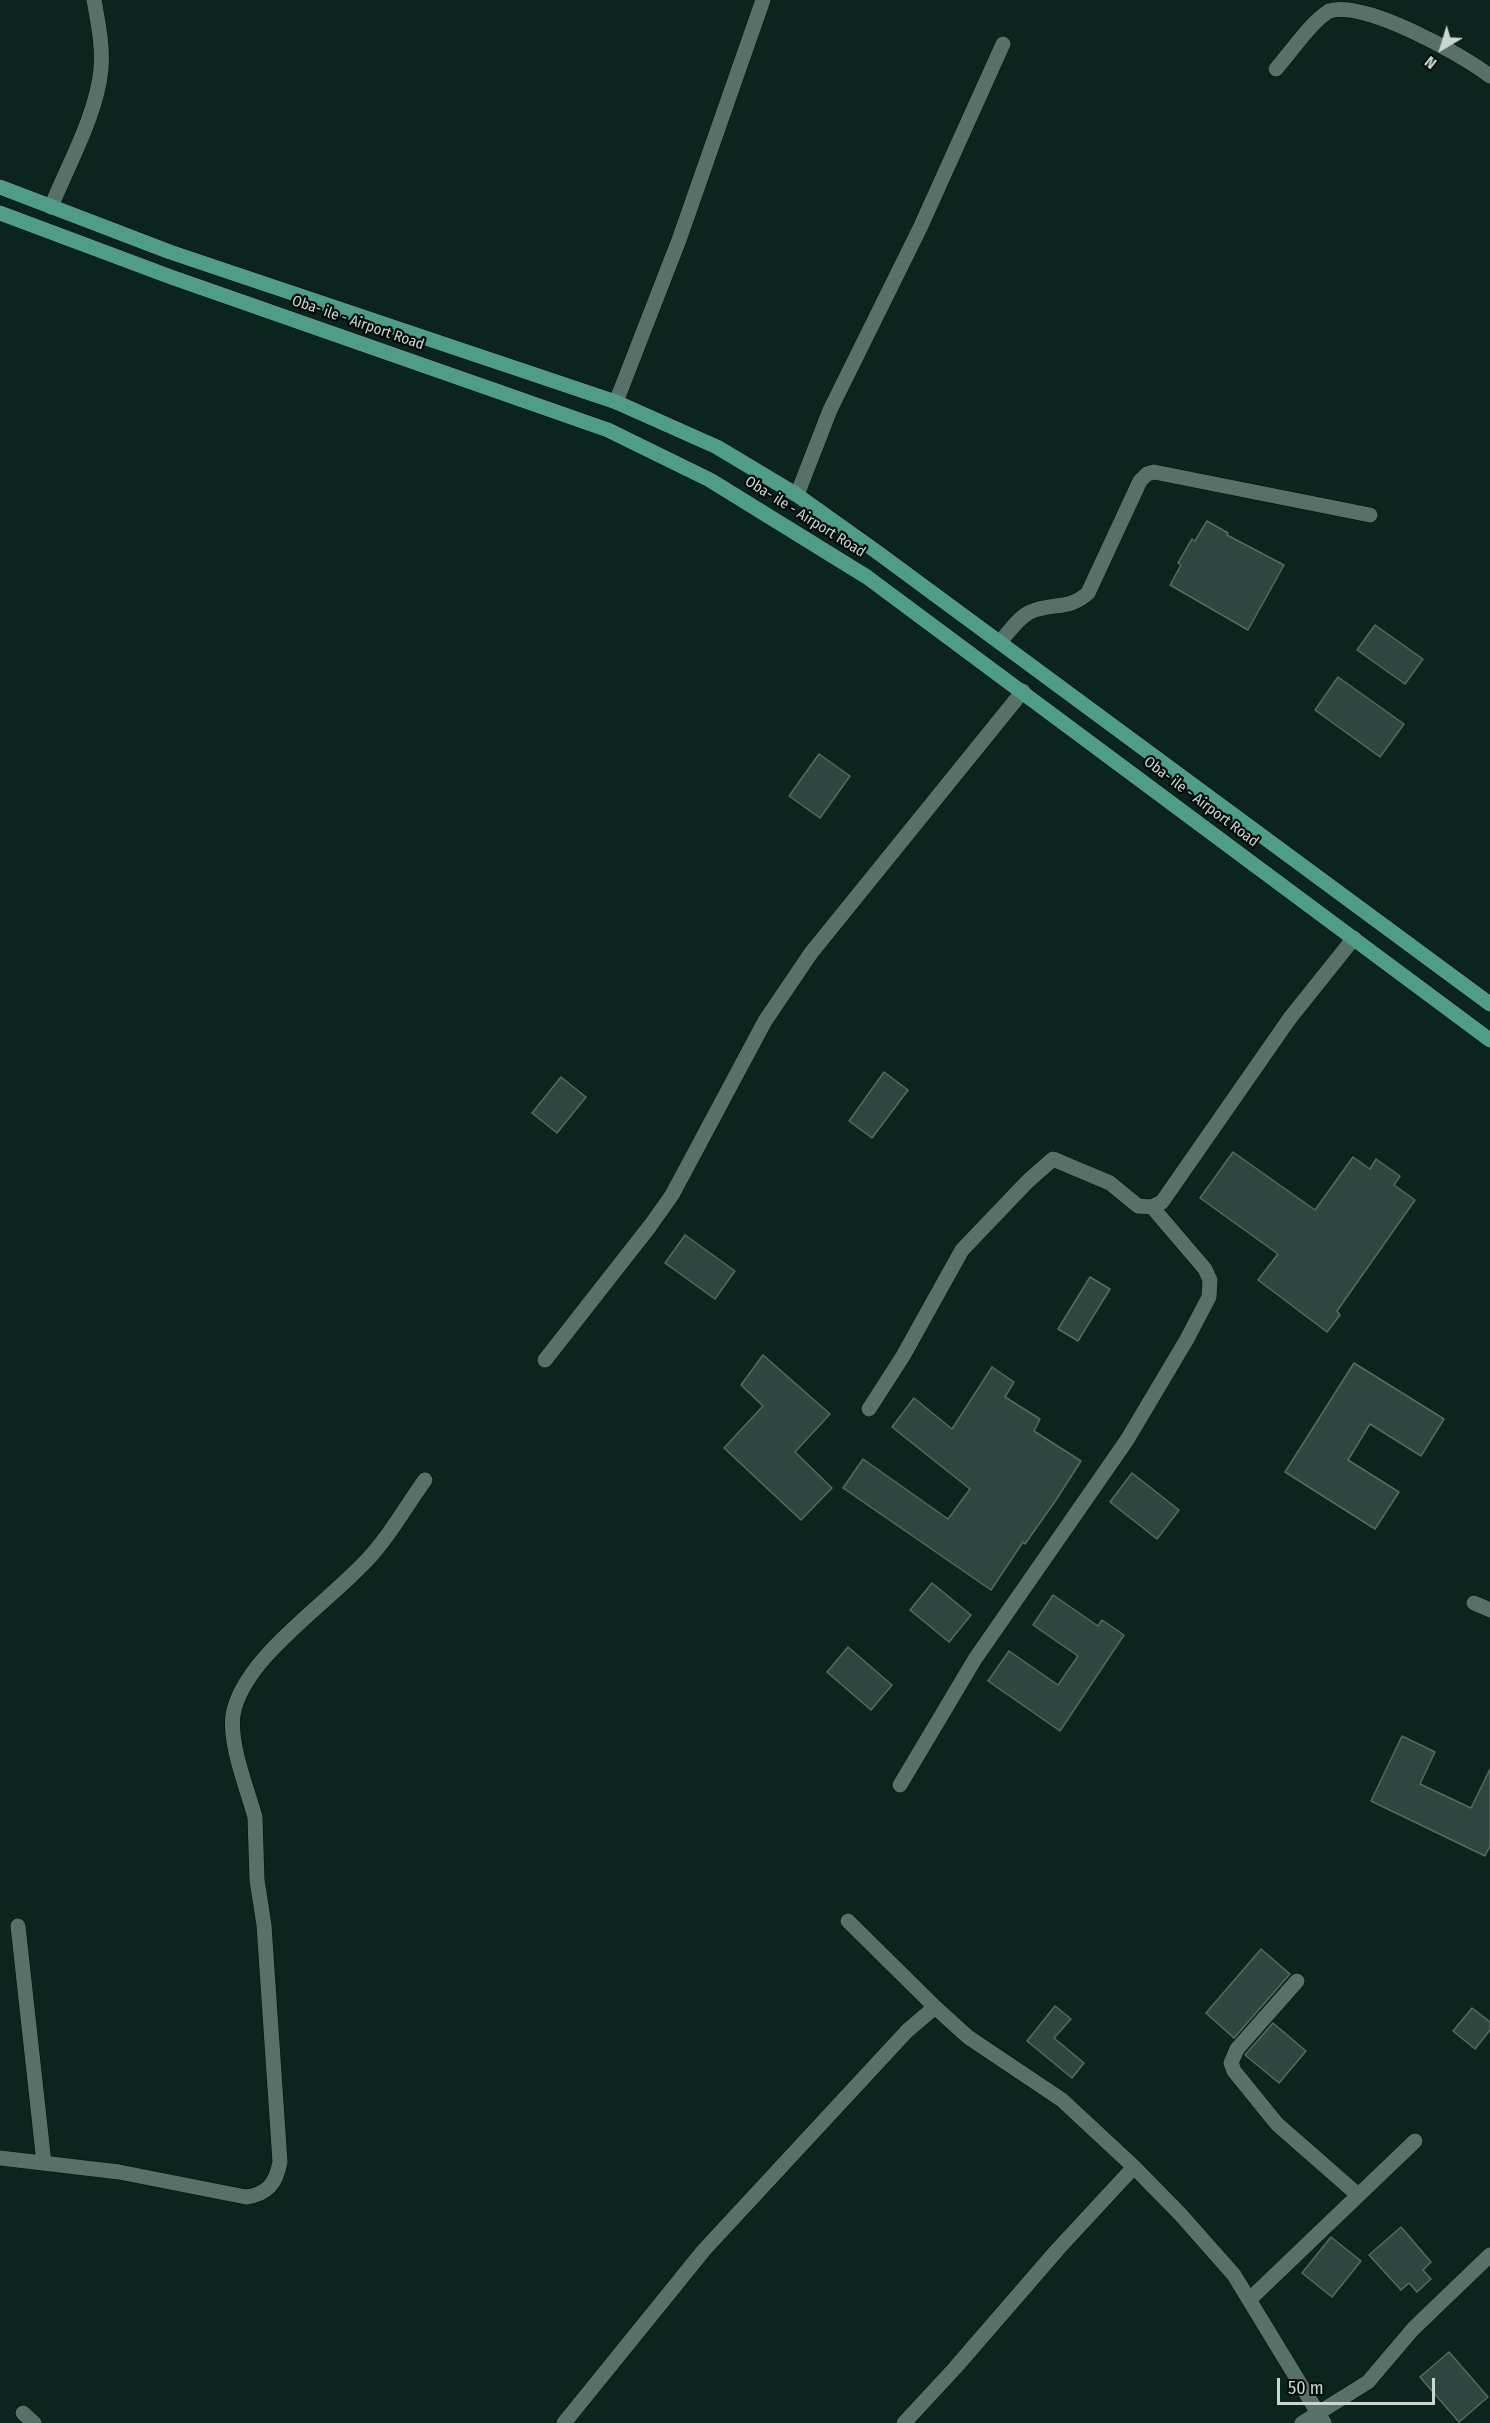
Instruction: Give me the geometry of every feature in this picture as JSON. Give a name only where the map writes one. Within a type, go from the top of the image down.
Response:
[{"type":"main road","name":"Oba- ile - Airport Road","points":[[3,188],[170,252],[616,402],[717,447],[797,495],[1490,1004]]},
{"type":"main road","points":[[0,207],[3,188]]},
{"type":"main road","name":"Oba- ile - Airport Road","points":[[0,213],[171,277],[608,430],[710,480],[867,577],[1490,1040]]},
{"type":"street","points":[[51,207],[89,116],[98,86],[101,37],[94,0]]},
{"type":"street","points":[[616,402],[680,240],[763,0]]},
{"type":"street","points":[[1276,69],[1330,10],[1349,7],[1378,12],[1399,20],[1458,54],[1490,76]]},
{"type":"street","points":[[797,495],[830,410],[920,228],[1003,44]]},
{"type":"street","points":[[1000,642],[1029,612],[1047,606],[1068,606],[1078,602],[1088,593],[1140,481],[1147,474],[1154,472],[1370,515]]},
{"type":"street","points":[[545,1360],[650,1227],[672,1195],[765,1022],[811,953],[1023,692]]},
{"type":"street","points":[[869,1409],[903,1356],[962,1250],[1028,1181],[1053,1159],[1110,1183],[1138,1206],[1152,1207],[1162,1202],[1290,1018],[1354,938]]},
{"type":"street","points":[[900,1785],[975,1659],[1126,1440],[1187,1339],[1209,1297],[1210,1280],[1206,1269],[1152,1207]]},
{"type":"street","points":[[0,2158],[119,2172],[246,2197],[259,2195],[270,2188],[278,2173],[280,2162],[264,1925],[257,1880],[257,1828],[233,1735],[234,1714],[249,1679],[271,1652],[375,1552],[424,1480]]},
{"type":"street","points":[[1474,1603],[1490,1610]]},
{"type":"street","points":[[849,1921],[968,2037],[1062,2100],[1134,2167],[1234,2275],[1321,2419]]},
{"type":"street","points":[[18,1926],[44,2163]]},
{"type":"street","points":[[1297,1982],[1237,2049],[1231,2063],[1234,2071],[1277,2124],[1358,2195]]},
{"type":"street","points":[[564,2423],[704,2250],[907,2031],[935,2007]]},
{"type":"street","points":[[1249,2300],[1415,2141]]},
{"type":"street","points":[[904,2423],[1134,2167]]},
{"type":"street","points":[[1302,2423],[1321,2419],[1368,2382],[1413,2329],[1490,2255]]},
{"type":"building","points":[[1207,521],[1228,533],[1227,535],[1284,565],[1248,630],[1170,585],[1181,565],[1178,563],[1192,539],[1195,541]]},
{"type":"building","points":[[1375,625],[1423,659],[1405,684],[1357,650]]},
{"type":"building","points":[[1338,677],[1404,724],[1380,757],[1315,710]]},
{"type":"building","points":[[819,754],[850,776],[820,818],[789,796]]},
{"type":"building","points":[[884,1072],[908,1090],[872,1138],[849,1121]]},
{"type":"building","points":[[561,1077],[586,1097],[557,1133],[532,1113]]},
{"type":"building","points":[[1233,1152],[1315,1210],[1353,1157],[1370,1169],[1376,1159],[1400,1176],[1394,1185],[1415,1200],[1337,1311],[1340,1315],[1327,1332],[1258,1280],[1278,1254],[1200,1198]]},
{"type":"building","points":[[685,1235],[735,1271],[715,1299],[665,1263]]},
{"type":"building","points":[[1090,1277],[1110,1289],[1078,1341],[1058,1329]]},
{"type":"building","points":[[763,1355],[830,1414],[795,1452],[832,1488],[801,1520],[724,1448],[763,1406],[741,1385]]},
{"type":"building","points":[[1354,1363],[1444,1419],[1421,1456],[1370,1424],[1348,1460],[1399,1492],[1375,1529],[1285,1472]]},
{"type":"building","points":[[992,1367],[1014,1382],[1005,1397],[1040,1419],[1034,1431],[1081,1461],[1056,1500],[1025,1544],[1023,1542],[991,1590],[843,1488],[863,1459],[948,1519],[970,1489],[892,1427],[914,1398],[952,1429]]},
{"type":"building","points":[[1132,1473],[1179,1510],[1157,1539],[1110,1502]]},
{"type":"building","points":[[932,1583],[971,1615],[949,1642],[910,1610]]},
{"type":"building","points":[[1053,1595],[1098,1626],[1102,1620],[1124,1635],[1060,1731],[988,1681],[1009,1651],[1058,1685],[1078,1656],[1033,1625]]},
{"type":"building","points":[[848,1647],[892,1685],[871,1710],[827,1672]]},
{"type":"building","points":[[1402,1736],[1435,1752],[1420,1784],[1471,1808],[1490,1769],[1490,1846],[1485,1856],[1371,1801]]},
{"type":"building","points":[[1261,1949],[1290,1974],[1234,2038],[1206,2013]]},
{"type":"building","points":[[1055,2006],[1071,2019],[1054,2038],[1084,2063],[1072,2078],[1027,2041]]},
{"type":"building","points":[[1472,2008],[1490,2022],[1490,2030],[1475,2049],[1453,2031]]},
{"type":"building","points":[[1273,2023],[1306,2051],[1279,2083],[1245,2055]]},
{"type":"building","points":[[1401,2227],[1431,2262],[1423,2270],[1431,2279],[1417,2292],[1409,2283],[1401,2290],[1369,2255]]},
{"type":"building","points":[[1331,2237],[1361,2261],[1332,2297],[1302,2273]]},
{"type":"building","points":[[1449,2352],[1488,2397],[1459,2422],[1420,2377]]}]
